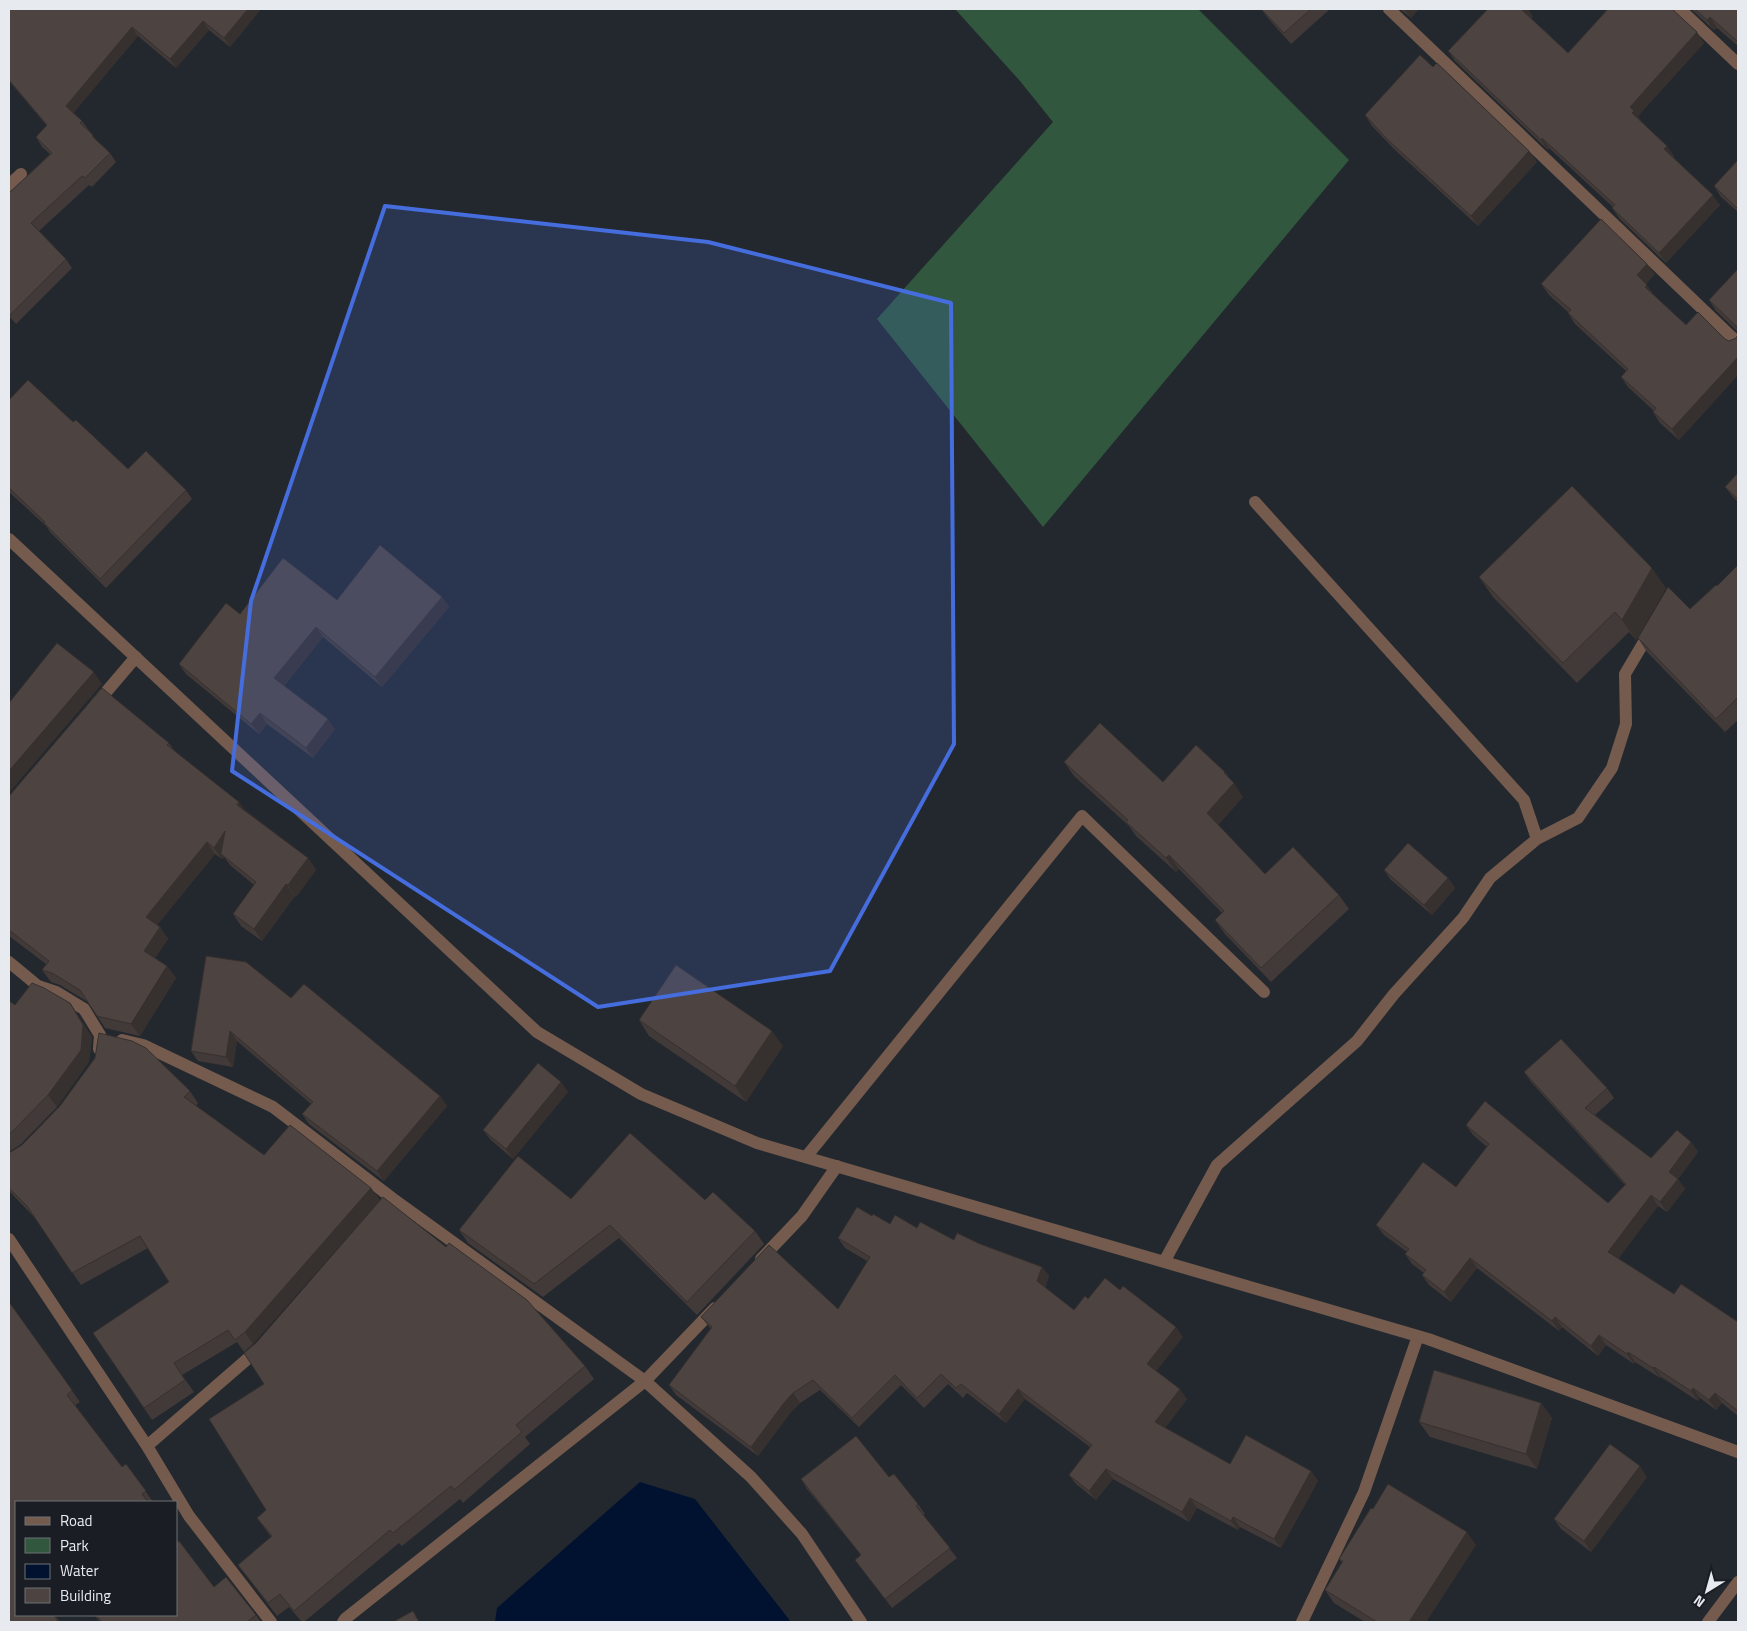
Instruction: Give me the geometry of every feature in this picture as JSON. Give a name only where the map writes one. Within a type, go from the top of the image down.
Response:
[{"type":"street","points":[[1388,9],[1738,343]]},
{"type":"street","points":[[1680,9],[1738,64]]},
{"type":"street","points":[[9,185],[21,174]]},
{"type":"street","points":[[1255,502],[1524,800],[1537,839]]},
{"type":"street","points":[[9,539],[537,1032],[641,1094],[757,1143],[1418,1336],[1738,1452]]},
{"type":"street","points":[[1164,1262],[1217,1165],[1357,1041],[1394,994],[1463,918],[1490,878],[1537,839],[1578,818],[1612,768],[1626,724],[1625,674],[1658,617]]},
{"type":"street","points":[[85,716],[136,657]]},
{"type":"street","points":[[806,1157],[1082,816],[1264,992]]},
{"type":"street","points":[[9,962],[38,986],[56,992],[84,1009],[100,1035],[97,1064]]},
{"type":"street","points":[[100,1035],[143,1045],[273,1107],[389,1201],[645,1382],[751,1477],[802,1534],[861,1622]]},
{"type":"street","points":[[754,1266],[802,1216],[837,1166]]},
{"type":"street","points":[[9,1239],[147,1446],[188,1516],[271,1622]]},
{"type":"street","points":[[343,1622],[645,1382],[720,1302]]},
{"type":"street","points":[[147,1446],[259,1350],[272,1335]]},
{"type":"street","points":[[1302,1622],[1364,1492],[1418,1336]]},
{"type":"street","points":[[1708,1622],[1738,1582]]},
{"type":"highlighted area","points":[[385,206],[708,242],[951,303],[954,744],[830,971],[598,1007],[232,771],[251,601]]},
{"type":"green space","points":[[955,9],[1198,9],[1349,160],[1043,527],[877,319],[1053,122],[1020,81]]},
{"type":"water","points":[[640,1482],[695,1499],[791,1622],[495,1622],[497,1608]]},
{"type":"building","points":[[9,9],[248,9],[224,38],[203,21],[170,59],[132,27],[66,106],[82,121],[80,123],[92,136],[110,153],[85,178],[82,176],[31,223],[66,259],[10,315],[9,193],[52,153],[36,137],[47,125],[9,80]]},
{"type":"building","points":[[1261,9],[1311,9],[1284,33]]},
{"type":"building","points":[[1488,9],[1523,9],[1568,53],[1608,9],[1672,9],[1697,32],[1630,107],[1634,111],[1632,113],[1667,146],[1664,149],[1713,195],[1659,253],[1612,208],[1615,205],[1542,138],[1541,140],[1448,51]]},
{"type":"building","points":[[1695,9],[1738,9],[1738,42],[1710,17],[1707,20]]},
{"type":"building","points":[[1420,55],[1433,67],[1437,63],[1529,151],[1471,216],[1387,139],[1365,115]]},
{"type":"building","points":[[1738,160],[1738,209],[1714,186]]},
{"type":"building","points":[[1601,219],[1647,264],[1637,275],[1647,285],[1645,287],[1686,325],[1698,312],[1725,339],[1729,341],[1738,335],[1738,357],[1672,429],[1653,412],[1656,408],[1621,377],[1628,369],[1568,313],[1571,310],[1541,284]]},
{"type":"building","points":[[1738,269],[1738,333],[1737,327],[1709,300]]},
{"type":"building","points":[[28,380],[73,422],[76,420],[128,469],[146,451],[186,490],[100,579],[9,488],[9,400]]},
{"type":"building","points":[[1738,473],[1738,499],[1725,487]]},
{"type":"building","points":[[1572,486],[1652,568],[1622,620],[1615,612],[1563,663],[1479,577]]},
{"type":"building","points":[[380,545],[442,597],[375,677],[316,627],[274,678],[328,719],[306,748],[260,713],[251,724],[179,664],[226,603],[240,614],[283,558],[337,600]]},
{"type":"building","points":[[1738,565],[1738,697],[1716,719],[1638,638],[1668,587],[1690,609]]},
{"type":"building","points":[[57,643],[94,672],[9,771],[9,703]]},
{"type":"building","points":[[102,688],[169,743],[167,745],[239,802],[237,805],[308,858],[288,885],[286,884],[254,929],[233,914],[256,882],[221,854],[225,831],[214,848],[207,842],[146,917],[160,927],[144,951],[167,966],[131,1024],[97,1016],[80,990],[52,973],[42,970],[49,961],[9,930],[9,796]]},
{"type":"building","points":[[1100,723],[1163,782],[1196,745],[1234,783],[1207,813],[1265,874],[1293,847],[1339,895],[1261,968],[1215,920],[1224,911],[1169,855],[1166,858],[1126,822],[1128,820],[1064,762]]},
{"type":"building","points":[[1408,843],[1448,878],[1424,905],[1384,870]]},
{"type":"building","points":[[206,956],[246,962],[291,998],[304,984],[440,1096],[377,1171],[302,1114],[313,1102],[230,1031],[226,1057],[191,1051]]},
{"type":"building","points":[[676,965],[772,1031],[735,1086],[639,1020]]},
{"type":"building","points":[[32,983],[70,1003],[83,1025],[81,1050],[48,1095],[9,1134],[9,1001],[15,1005]]},
{"type":"building","points":[[99,1033],[132,1041],[146,1048],[190,1091],[184,1097],[264,1155],[290,1125],[371,1188],[245,1332],[235,1340],[228,1330],[174,1363],[185,1380],[144,1408],[93,1333],[169,1282],[140,1236],[72,1273],[27,1206],[9,1188],[9,1153],[22,1145],[60,1106],[95,1058]]},
{"type":"building","points":[[1561,1039],[1607,1088],[1585,1108],[1651,1158],[1677,1130],[1691,1142],[1669,1172],[1678,1179],[1660,1202],[1651,1195],[1608,1252],[1674,1294],[1681,1284],[1738,1322],[1738,1411],[1715,1393],[1709,1400],[1693,1388],[1691,1391],[1654,1367],[1628,1352],[1627,1354],[1599,1335],[1591,1346],[1555,1317],[1552,1321],[1470,1258],[1444,1292],[1422,1275],[1426,1270],[1405,1254],[1409,1249],[1376,1225],[1423,1162],[1456,1187],[1489,1144],[1466,1125],[1485,1101],[1608,1203],[1626,1184],[1524,1072]]},
{"type":"building","points":[[538,1063],[561,1082],[506,1149],[483,1130]]},
{"type":"building","points":[[630,1133],[705,1200],[713,1192],[755,1231],[687,1302],[610,1225],[534,1284],[459,1230],[518,1156],[571,1199]]},
{"type":"building","points":[[383,1197],[446,1247],[449,1243],[527,1300],[585,1366],[516,1425],[522,1432],[454,1490],[451,1486],[393,1533],[390,1530],[294,1611],[280,1594],[268,1603],[238,1565],[272,1536],[257,1518],[266,1510],[209,1419],[264,1384],[244,1353],[256,1343]]},
{"type":"building","points":[[857,1207],[890,1224],[895,1215],[917,1228],[920,1222],[954,1240],[957,1233],[980,1244],[1042,1267],[1037,1281],[1074,1310],[1085,1296],[1088,1299],[1105,1278],[1120,1290],[1123,1286],[1176,1327],[1147,1364],[1180,1389],[1155,1422],[1230,1464],[1246,1435],[1311,1471],[1274,1539],[1233,1517],[1231,1521],[1190,1498],[1182,1512],[1106,1469],[1089,1491],[1069,1475],[1092,1445],[1018,1389],[999,1414],[961,1384],[956,1388],[941,1374],[917,1398],[895,1375],[852,1418],[813,1380],[793,1393],[751,1447],[669,1385],[712,1327],[701,1317],[769,1245],[838,1309],[870,1257],[838,1238]]},
{"type":"building","points":[[9,1302],[72,1390],[67,1395],[122,1467],[126,1464],[146,1491],[142,1494],[147,1501],[15,1501],[15,1616],[55,1616],[58,1622],[9,1622]]},
{"type":"building","points":[[1434,1370],[1541,1403],[1526,1454],[1419,1422]]},
{"type":"building","points":[[856,1436],[889,1477],[894,1474],[918,1504],[916,1506],[950,1548],[885,1599],[855,1560],[861,1555],[801,1479]]},
{"type":"building","points":[[1610,1444],[1640,1466],[1584,1541],[1554,1519]]},
{"type":"building","points":[[1388,1484],[1467,1532],[1409,1622],[1377,1622],[1325,1590],[1343,1561],[1339,1559]]},
{"type":"building","points":[[179,1541],[214,1587],[226,1577],[256,1615],[247,1622],[102,1622],[97,1616],[178,1616]]},
{"type":"building","points":[[413,1611],[419,1622],[393,1622]]}]
